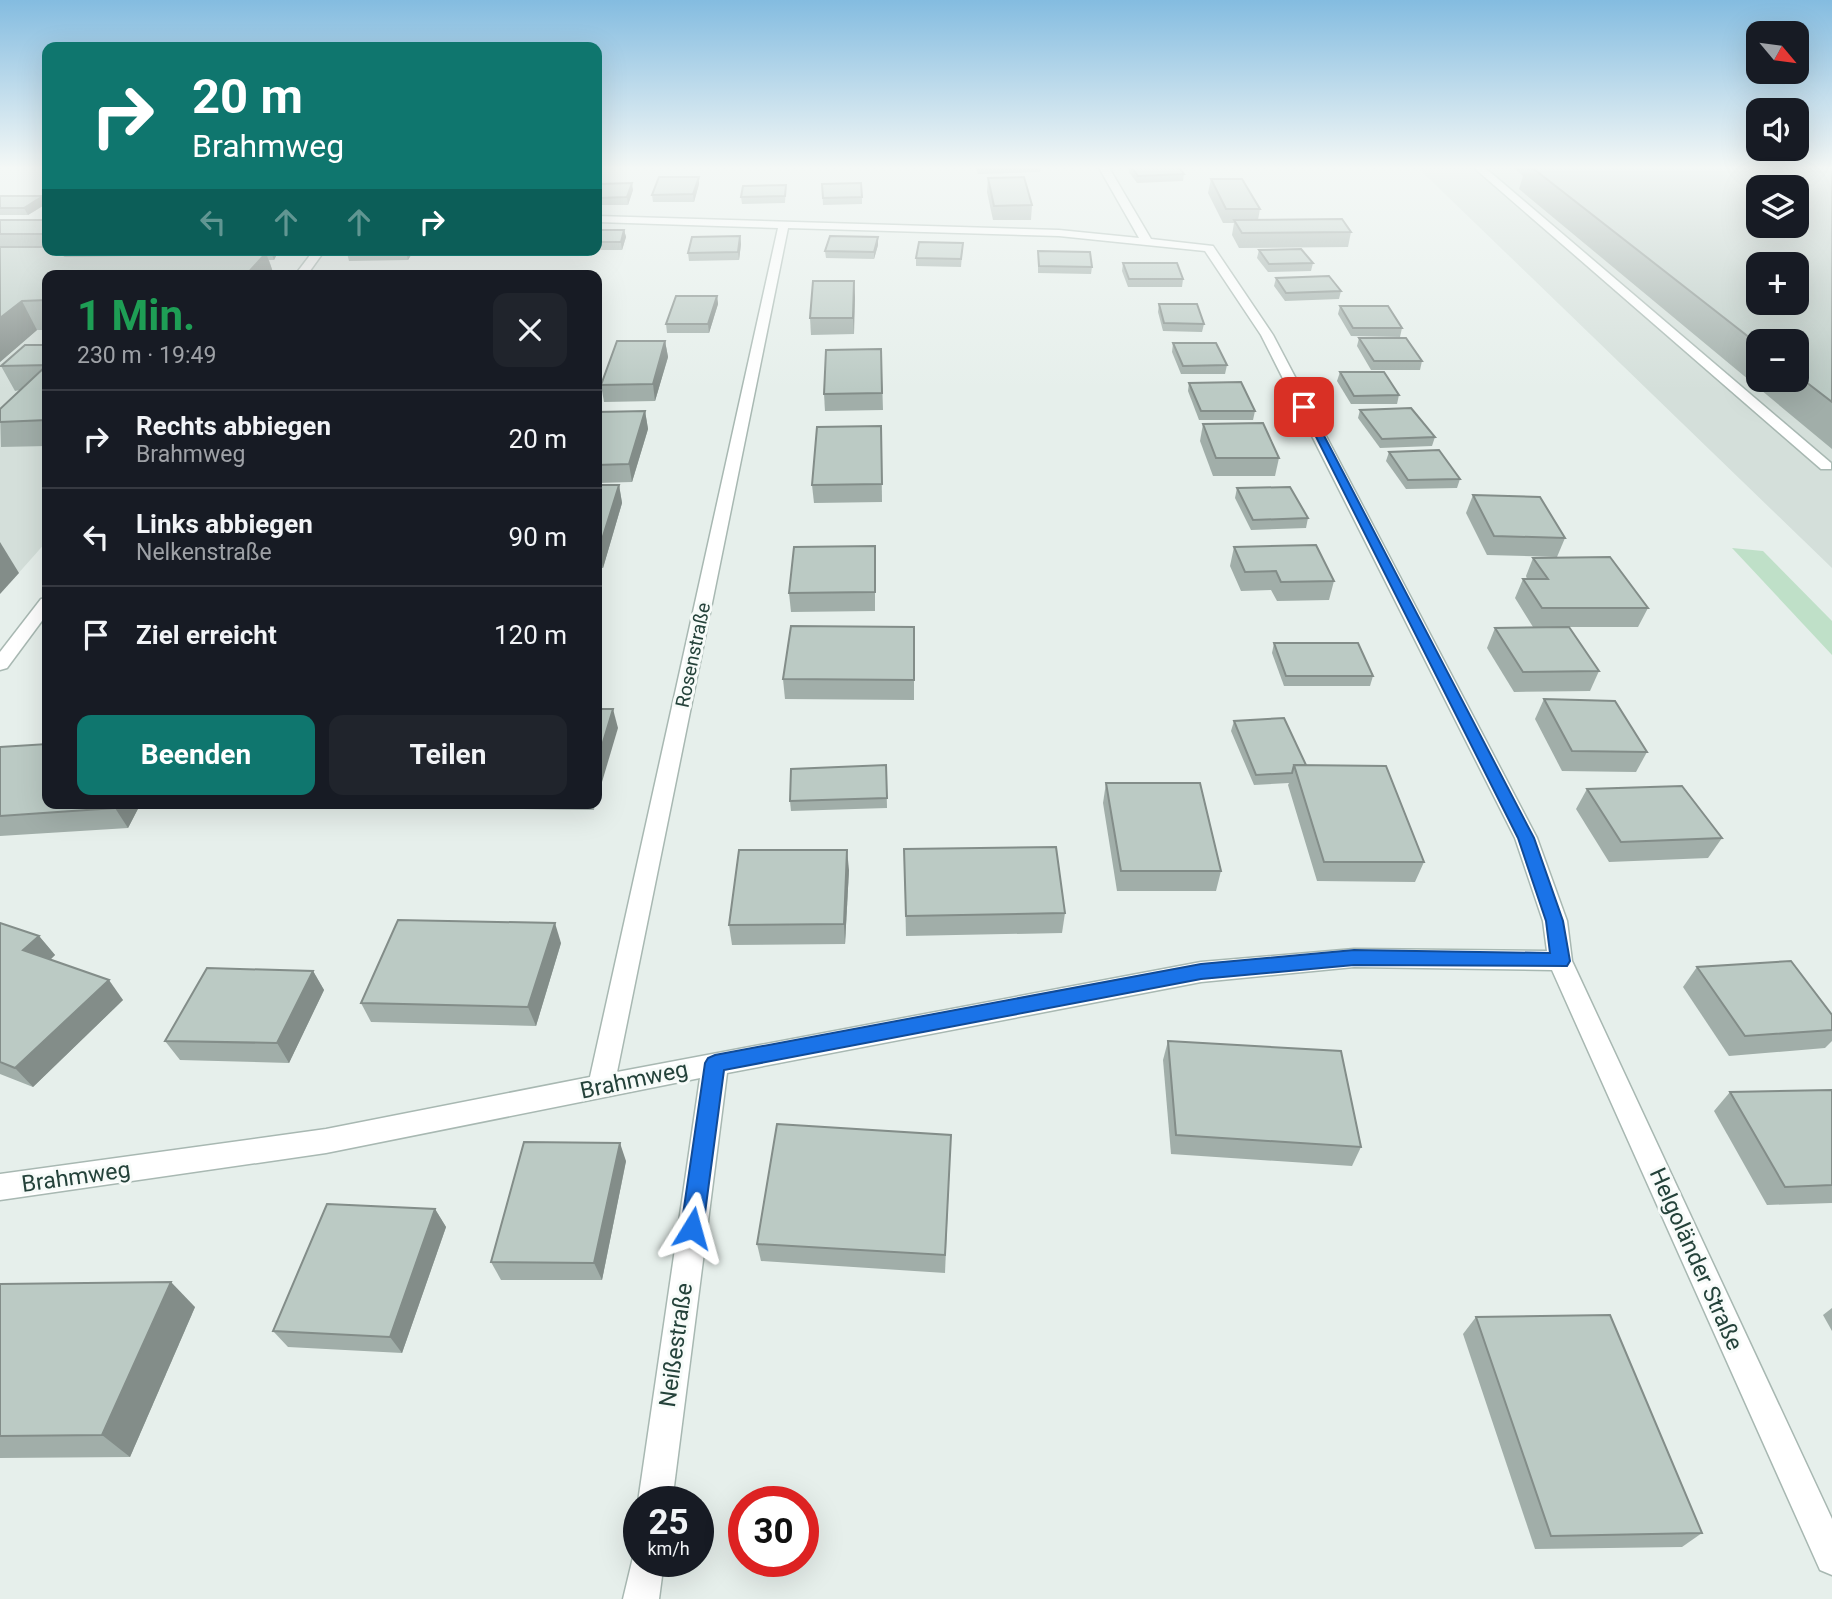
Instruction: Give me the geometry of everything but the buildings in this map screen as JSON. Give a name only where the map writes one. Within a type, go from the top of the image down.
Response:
[{"type":"street","name":"Rosenstraße","points":[[601,1087],[780,241]]},
{"type":"street","name":"Helgoländer Straße","points":[[1151,241],[1209,248],[1267,335],[1526,838],[1555,921],[1560,961],[1832,1558]]},
{"type":"street","points":[[1564,241],[1826,466]]},
{"type":"street","points":[[305,270],[315,256]]},
{"type":"street","points":[[0,664],[42,609]]},
{"type":"street","name":"Brahmweg","points":[[0,1187],[326,1142],[715,1063],[1201,972],[1262,964],[1354,958],[1560,961]]},
{"type":"street","name":"Neißestraße","points":[[657,1486],[715,1063]]},
{"type":"street","points":[[641,1599],[644,1577]]},
{"type":"shaded area","points":[[1493,241],[1832,241],[1832,568]]},
{"type":"shaded area","points":[[0,261],[42,274],[42,547],[0,594]]},
{"type":"green space","points":[[1732,548],[1763,551],[1832,621],[1832,655]]},
{"type":"route","points":[[692,1228],[715,1063],[1201,972],[1274,963],[1354,958],[1560,961],[1555,921],[1526,838],[1304,407]]}]
